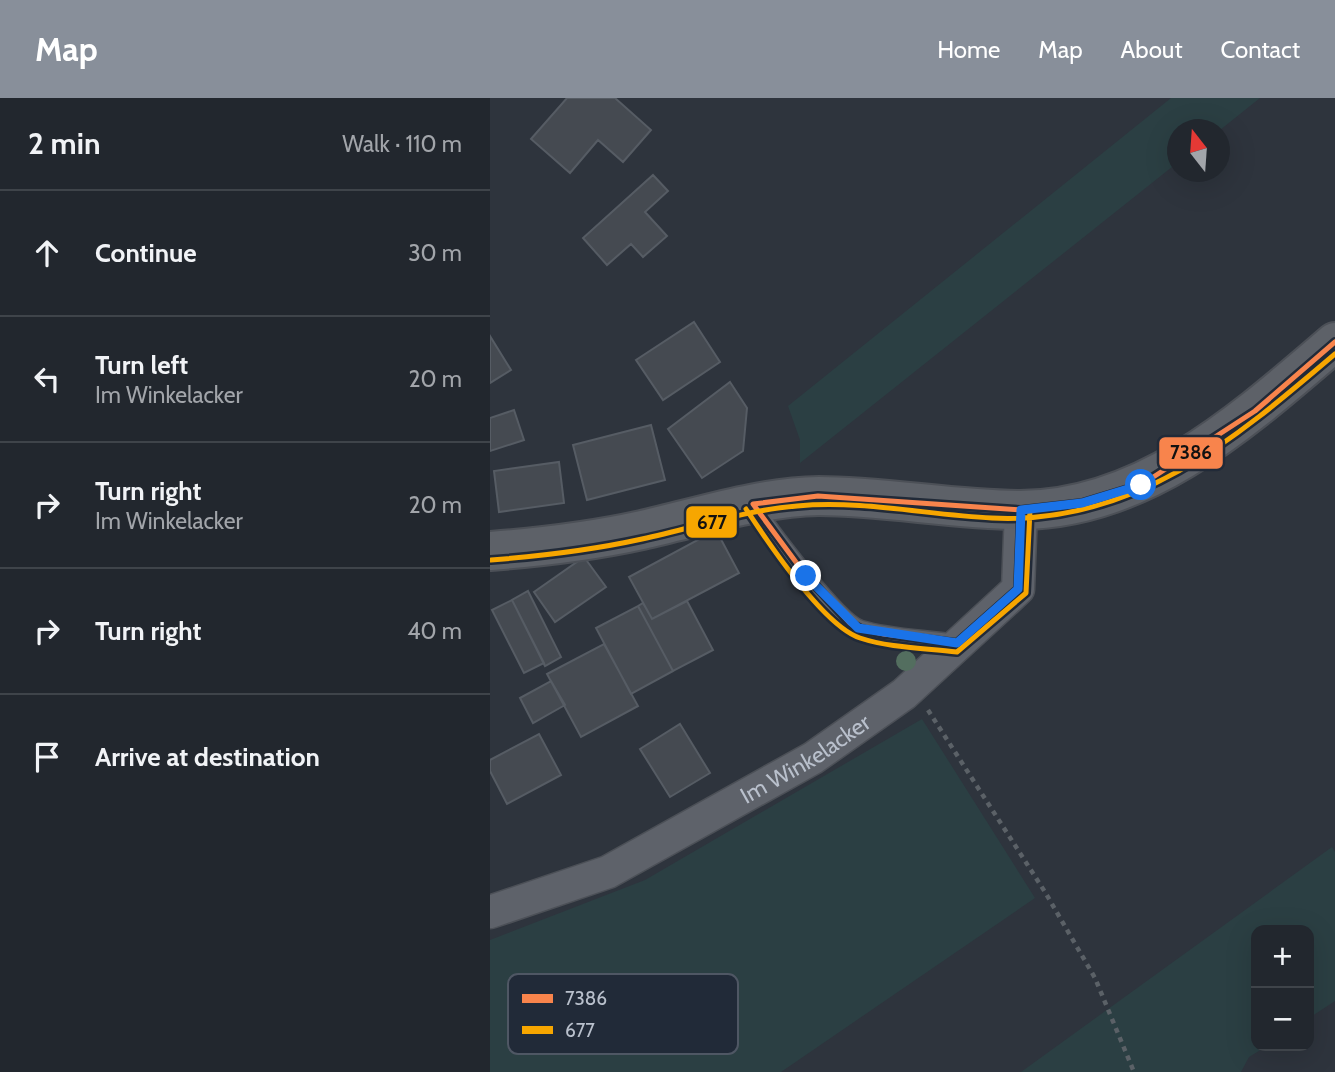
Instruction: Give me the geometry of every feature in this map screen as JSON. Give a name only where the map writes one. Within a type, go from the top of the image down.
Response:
[{"type":"street","points":[[490,551],[566,545],[753,504],[818,496],[1021,510],[1082,503],[1141,485],[1255,411],[1335,342]]},
{"type":"street","name":"Im Winkelacker","points":[[490,912],[608,872],[813,758],[904,694],[1018,589],[1021,510]]},
{"type":"lane","points":[[753,504],[774,538],[806,576],[858,628],[957,643]]},
{"type":"path","points":[[904,694],[933,713],[1045,892],[1095,978],[1134,1072]]},
{"type":"green space","points":[[1171,98],[1260,98],[1230,122],[1230,119],[1167,119],[1167,171],[800,463],[800,440],[788,406]]},
{"type":"green space","points":[[922,719],[1035,898],[781,1072],[490,1072],[490,940],[645,880]]},
{"type":"green space","points":[[1332,847],[1335,852],[1335,1001],[1314,1015],[1314,925],[1251,925],[1251,1051],[1259,1051],[1249,1057],[1241,1072],[1021,1072]]},
{"type":"building","points":[[567,98],[615,98],[651,130],[623,162],[598,140],[570,173],[531,139]]},
{"type":"building","points":[[653,175],[668,191],[645,212],[667,236],[643,257],[631,244],[607,265],[583,238]]},
{"type":"building","points":[[694,322],[720,362],[663,400],[636,360]]},
{"type":"building","points":[[490,336],[511,370],[490,383]]},
{"type":"building","points":[[730,382],[747,408],[743,451],[702,478],[668,429]]},
{"type":"building","points":[[514,410],[524,440],[490,451],[490,418]]},
{"type":"building","points":[[651,425],[665,480],[587,500],[573,445]]},
{"type":"building","points":[[559,462],[564,503],[499,512],[494,471]]},
{"type":"building","points":[[716,530],[739,573],[652,619],[629,577]]},
{"type":"building","points":[[584,557],[606,587],[555,622],[534,592]]},
{"type":"building","points":[[528,591],[561,657],[545,666],[512,600]]},
{"type":"building","points":[[512,600],[544,663],[524,673],[492,610]]},
{"type":"building","points":[[687,601],[713,650],[673,671],[638,606],[643,603],[652,619]]},
{"type":"building","points":[[638,606],[673,671],[631,694],[596,628]]},
{"type":"building","points":[[604,644],[638,706],[581,737],[547,674]]},
{"type":"building","points":[[551,681],[565,705],[533,723],[520,698]]},
{"type":"building","points":[[680,724],[710,773],[670,797],[640,749]]},
{"type":"building","points":[[539,734],[561,775],[507,804],[490,771],[490,760]]},
{"type":"transit line","name":"7386","points":[[1021,510],[1082,503],[1141,485],[1255,411],[1335,342]]},
{"type":"transit line","name":"677","points":[[491,560],[604,546],[739,515],[797,506],[870,506],[992,518],[1043,516],[1091,507],[1136,492],[1179,471],[1220,446],[1335,354]]},
{"type":"transit line","name":"7386","points":[[818,496],[1021,510],[1018,589],[957,643],[861,629],[850,623],[804,573],[753,504],[818,496]]},
{"type":"transit line","name":"677","points":[[746,509],[797,581],[830,617],[846,630],[860,638],[883,644],[957,652],[1026,593],[1030,510]]},
{"type":"route","points":[[806,576],[858,628],[957,643],[1018,589],[1021,510],[1082,503],[1141,485]]}]
